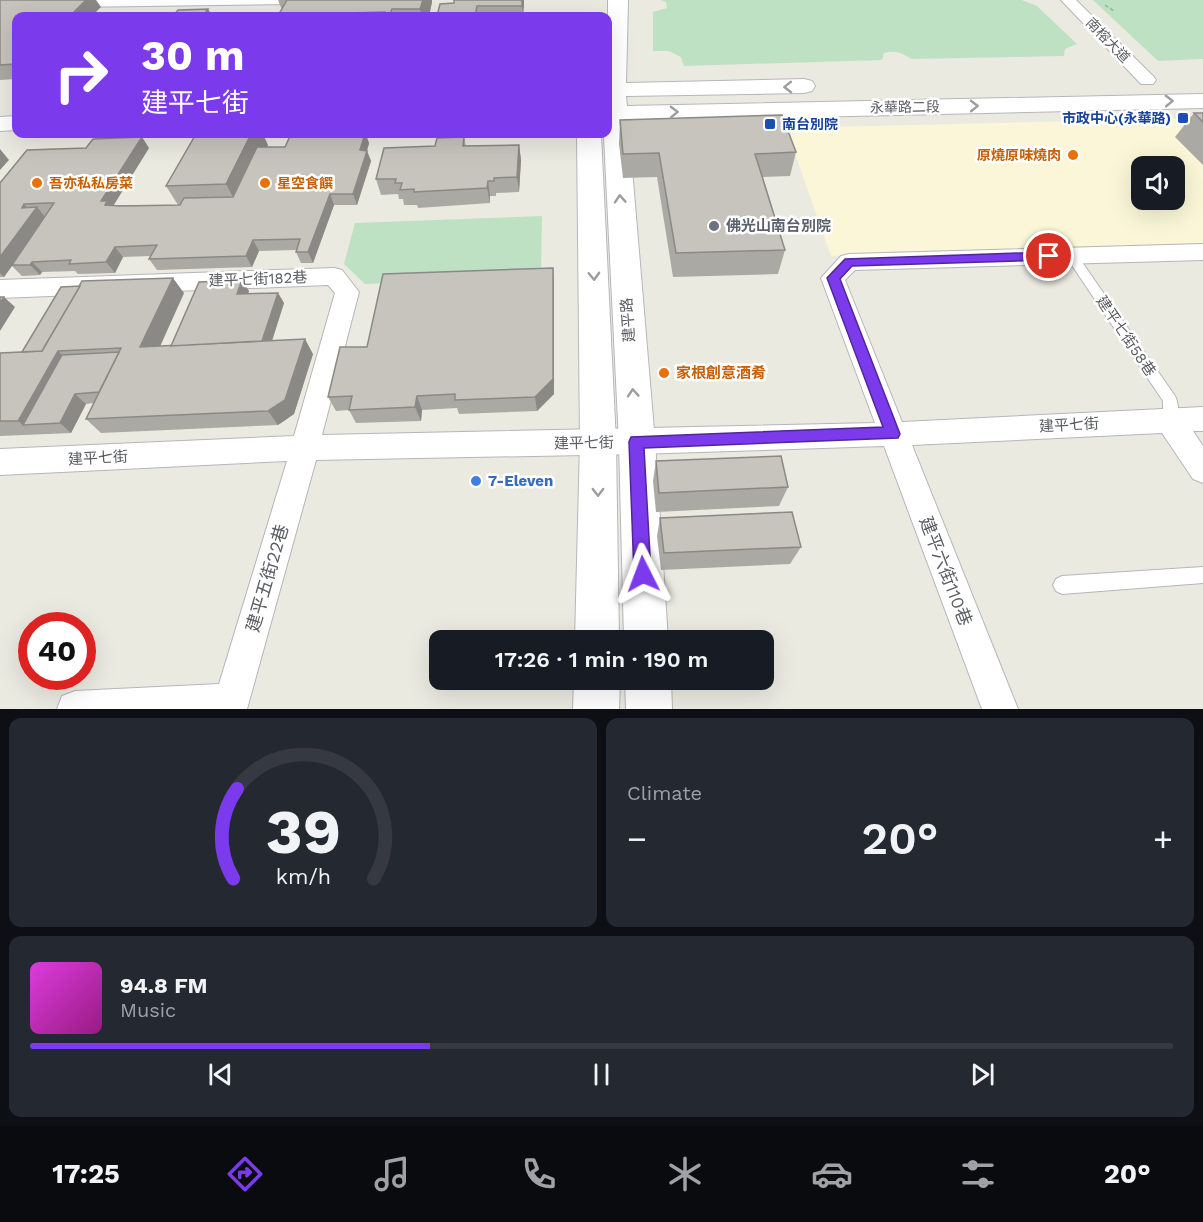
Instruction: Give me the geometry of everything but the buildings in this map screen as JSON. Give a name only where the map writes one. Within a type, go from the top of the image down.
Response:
[{"type":"street","points":[[0,3],[294,0]]},
{"type":"street","name":"建平路","points":[[612,59],[618,0]]},
{"type":"street","name":"南榕大道","points":[[1068,0],[1158,79]]},
{"type":"street","points":[[1123,80],[1158,79]]},
{"type":"street","points":[[612,107],[824,86]]},
{"type":"street","name":"永華路二段","points":[[612,108],[1203,101]]},
{"type":"street","name":"建平路","points":[[597,630],[598,442],[606,138]]},
{"type":"street","name":"建平路","points":[[610,138],[637,442],[646,630]]},
{"type":"street","points":[[892,434],[833,278],[849,262],[1203,252]]},
{"type":"street","name":"建平七街182巷","points":[[0,289],[334,276],[347,292],[305,448]]},
{"type":"street","name":"建平七街","points":[[0,462],[305,448],[637,442],[892,434],[1203,419]]},
{"type":"street","points":[[1170,421],[1203,470]]},
{"type":"street","name":"建平六街110巷","points":[[892,434],[1000,709]]},
{"type":"street","name":"建平五街22巷","points":[[230,705],[305,448]]},
{"type":"street","points":[[596,709],[597,690]]},
{"type":"street","points":[[648,690],[649,709]]},
{"type":"street","points":[[75,709],[230,705]]},
{"type":"lane","name":"建平七街58巷","points":[[1071,255],[1170,400],[1170,421]]},
{"type":"lane","points":[[1062,585],[1203,575]]},
{"type":"shaded area","points":[[1203,118],[1203,246],[831,256],[786,128]]},
{"type":"green space","points":[[661,0],[1022,0],[1037,6],[1077,44],[1065,49],[1064,56],[911,59],[892,52],[884,53],[882,60],[684,66],[681,57],[669,51],[653,51],[653,12],[667,8],[666,2]]},
{"type":"green space","points":[[1093,0],[1203,0],[1203,59],[1158,61]]},
{"type":"green space","points":[[542,216],[541,278],[365,284],[344,264],[355,223]]},
{"type":"place","name":"市政中心(永華路)","points":[[1183,118]]},
{"type":"place","name":"南台別院","points":[[770,124]]},
{"type":"place","name":"原燒原味燒肉","points":[[1073,155]]},
{"type":"place","name":"吾亦私私房菜","points":[[37,183]]},
{"type":"place","name":"星空食饌","points":[[265,183]]},
{"type":"place","name":"佛光山南台別院","points":[[714,226]]},
{"type":"place","name":"家根創意酒肴","points":[[664,373]]},
{"type":"place","name":"7-Eleven","points":[[476,481]]},
{"type":"route","points":[[643,574],[637,442],[892,434],[833,278],[849,262],[1049,256]]}]
